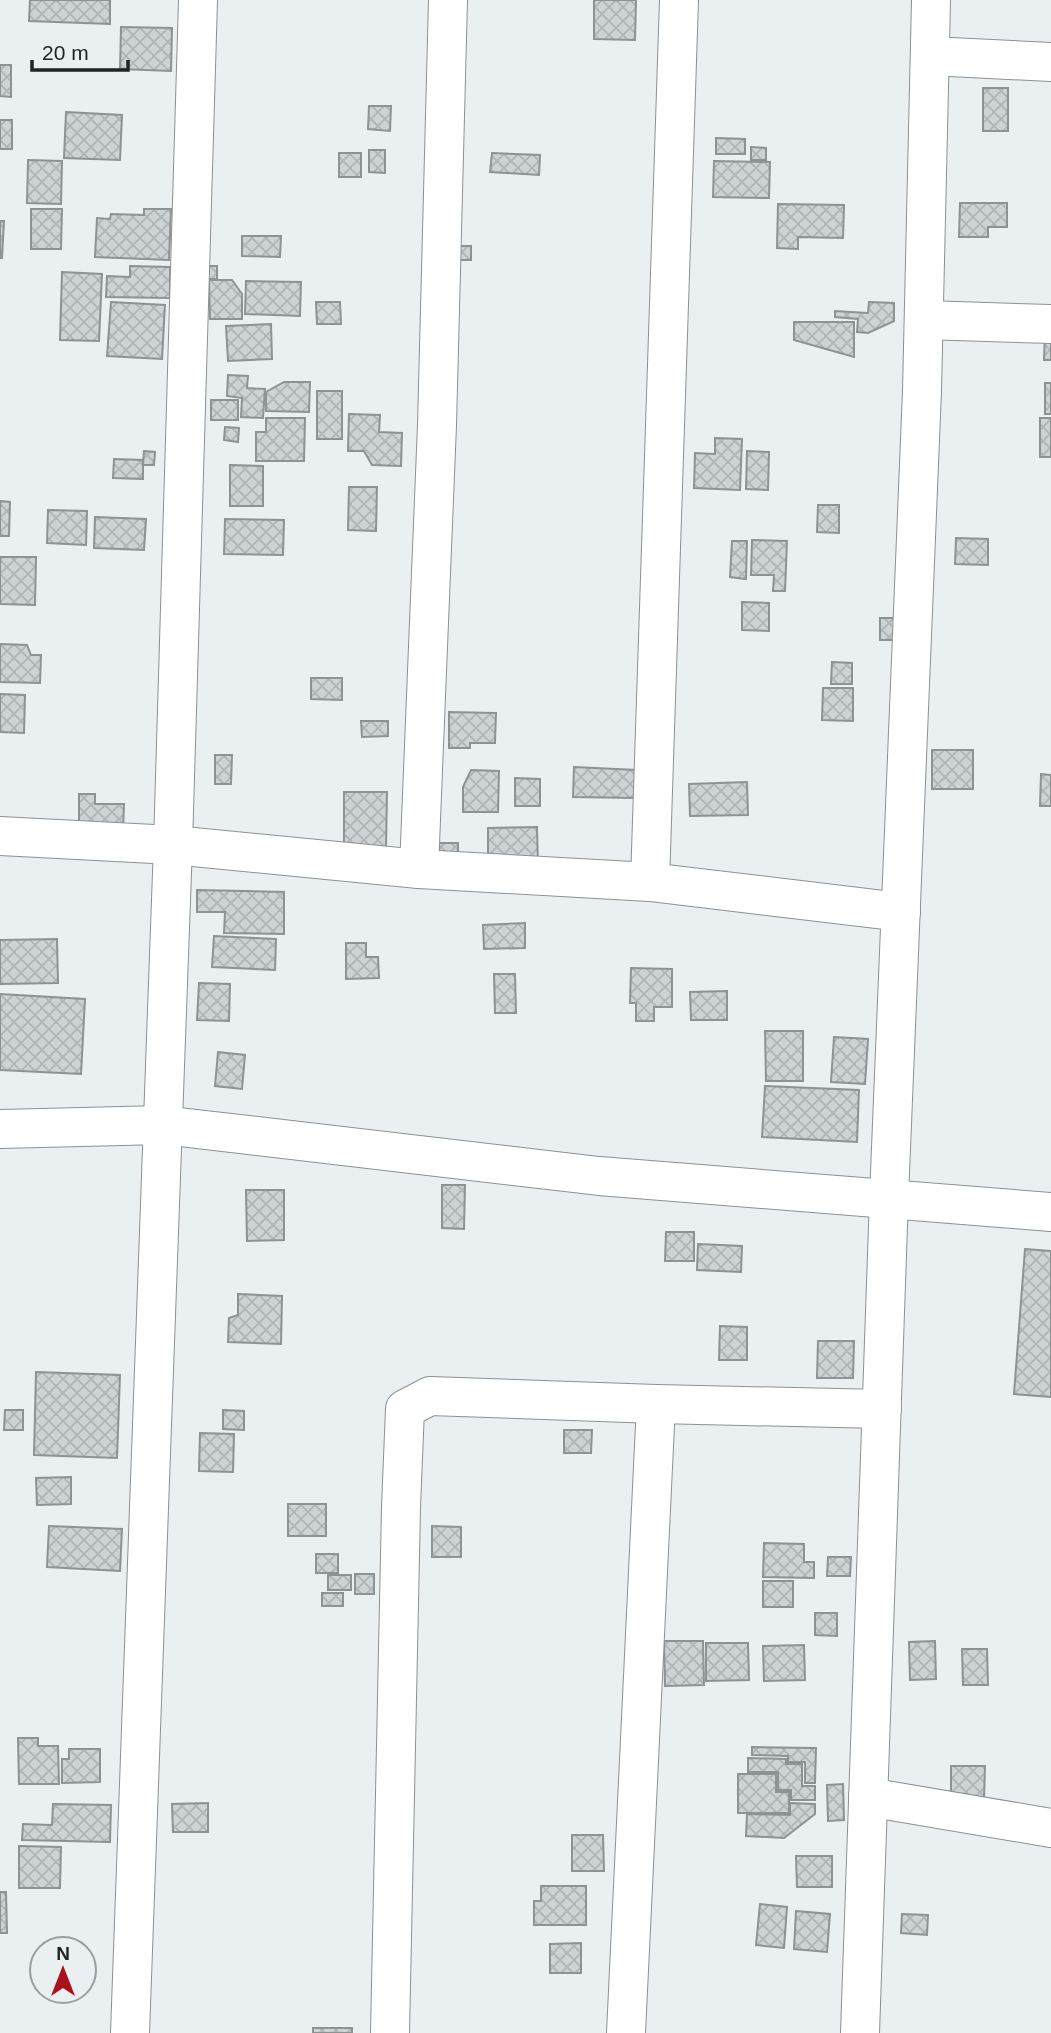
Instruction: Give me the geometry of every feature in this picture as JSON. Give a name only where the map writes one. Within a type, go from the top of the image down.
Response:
[{"type":"street","points":[[130,2033],[173,845],[198,0]]},
{"type":"street","points":[[419,869],[437,425],[448,0]]},
{"type":"street","points":[[650,882],[679,0]]},
{"type":"street","points":[[860,2033],[889,1197],[924,320],[931,0]]},
{"type":"street","points":[[930,56],[1051,62]]},
{"type":"street","points":[[924,320],[1051,324]]},
{"type":"street","points":[[0,836],[173,845],[419,869],[650,882],[901,912]]},
{"type":"street","points":[[0,1129],[162,1125],[598,1176],[889,1197],[1051,1212]]},
{"type":"street","points":[[390,2033],[405,1409],[429,1396],[882,1409]]},
{"type":"street","points":[[626,2033],[656,1404]]},
{"type":"street","points":[[868,1797],[1051,1829]]},
{"type":"building","points":[[30,0],[110,0],[110,24],[29,21]]},
{"type":"building","points":[[594,0],[636,0],[635,40],[594,39]]},
{"type":"building","points":[[121,27],[172,28],[171,71],[120,69]]},
{"type":"building","points":[[0,65],[11,65],[11,97],[0,96]]},
{"type":"building","points":[[983,88],[1008,88],[1008,131],[983,131]]},
{"type":"building","points":[[369,106],[391,106],[390,131],[368,129]]},
{"type":"building","points":[[66,112],[122,115],[120,160],[64,158]]},
{"type":"building","points":[[0,120],[12,120],[12,149],[0,149]]},
{"type":"building","points":[[716,138],[745,139],[745,154],[716,154]]},
{"type":"building","points":[[751,147],[766,148],[766,160],[751,160]]},
{"type":"building","points":[[369,150],[385,150],[385,173],[369,172]]},
{"type":"building","points":[[339,153],[361,153],[361,177],[339,177]]},
{"type":"building","points":[[492,153],[540,155],[539,175],[490,172]]},
{"type":"building","points":[[28,160],[62,161],[61,204],[27,203]]},
{"type":"building","points":[[714,161],[770,162],[769,198],[713,197]]},
{"type":"building","points":[[960,203],[1007,203],[1007,227],[988,227],[988,237],[959,237]]},
{"type":"building","points":[[778,204],[844,205],[843,238],[798,237],[798,249],[777,248]]},
{"type":"building","points":[[31,209],[62,209],[61,249],[31,249]]},
{"type":"building","points":[[144,209],[171,209],[169,260],[95,257],[97,218],[110,219],[111,214],[144,215]]},
{"type":"building","points":[[0,221],[4,221],[2,258],[0,258]]},
{"type":"building","points":[[242,236],[281,236],[280,257],[242,256]]},
{"type":"building","points":[[458,246],[471,246],[471,260],[459,260]]},
{"type":"building","points":[[130,266],[170,267],[170,298],[106,297],[107,276],[130,277]]},
{"type":"building","points":[[208,266],[217,266],[217,279],[208,279]]},
{"type":"building","points":[[62,272],[102,274],[99,341],[60,340]]},
{"type":"building","points":[[209,280],[232,280],[242,294],[242,319],[210,319]]},
{"type":"building","points":[[246,281],[301,282],[300,316],[245,314]]},
{"type":"building","points":[[111,302],[165,305],[162,359],[107,356]]},
{"type":"building","points":[[316,302],[340,302],[341,324],[317,324]]},
{"type":"building","points":[[869,302],[894,303],[894,321],[868,333],[857,332],[858,319],[835,317],[835,311],[868,313]]},
{"type":"building","points":[[794,322],[854,322],[854,357],[794,340]]},
{"type":"building","points":[[271,324],[272,359],[228,361],[226,326]]},
{"type":"building","points":[[1045,333],[1051,333],[1051,360],[1044,360]]},
{"type":"building","points":[[228,375],[248,376],[247,388],[265,389],[263,418],[241,417],[242,398],[227,396]]},
{"type":"building","points":[[284,382],[310,382],[309,412],[266,411],[266,392]]},
{"type":"building","points":[[1045,383],[1051,383],[1051,414],[1045,414]]},
{"type":"building","points":[[317,391],[342,391],[342,439],[317,439]]},
{"type":"building","points":[[211,400],[238,400],[238,420],[211,420]]},
{"type":"building","points":[[349,414],[380,415],[379,432],[402,433],[401,466],[372,465],[364,451],[348,451]]},
{"type":"building","points":[[266,418],[305,418],[304,461],[256,461],[256,432],[266,432]]},
{"type":"building","points":[[1040,418],[1051,418],[1051,457],[1040,457]]},
{"type":"building","points":[[225,427],[239,428],[238,442],[224,440]]},
{"type":"building","points":[[715,438],[742,439],[740,490],[694,488],[695,453],[715,454]]},
{"type":"building","points":[[144,451],[155,452],[154,465],[143,465]]},
{"type":"building","points":[[747,451],[769,452],[768,490],[746,489]]},
{"type":"building","points":[[114,459],[143,460],[143,479],[113,478]]},
{"type":"building","points":[[230,465],[263,466],[263,506],[230,506]]},
{"type":"building","points":[[349,487],[377,487],[376,531],[348,530]]},
{"type":"building","points":[[0,501],[10,502],[9,536],[0,536]]},
{"type":"building","points":[[818,505],[839,505],[839,533],[817,532]]},
{"type":"building","points":[[48,510],[87,511],[86,545],[47,543]]},
{"type":"building","points":[[95,517],[146,519],[144,550],[94,548]]},
{"type":"building","points":[[225,519],[284,520],[283,555],[224,554]]},
{"type":"building","points":[[956,538],[988,539],[988,565],[955,564]]},
{"type":"building","points":[[752,540],[787,541],[785,591],[773,591],[774,575],[751,575]]},
{"type":"building","points":[[732,541],[747,541],[746,579],[730,577]]},
{"type":"building","points":[[0,557],[36,557],[35,605],[0,604]]},
{"type":"building","points":[[742,602],[769,603],[769,631],[742,630]]},
{"type":"building","points":[[880,618],[895,618],[895,640],[880,640]]},
{"type":"building","points":[[0,644],[27,645],[31,655],[41,655],[40,683],[0,682]]},
{"type":"building","points":[[832,662],[852,663],[852,684],[831,684]]},
{"type":"building","points":[[311,678],[342,678],[342,700],[311,699]]},
{"type":"building","points":[[823,688],[853,688],[853,721],[822,720]]},
{"type":"building","points":[[0,694],[25,695],[24,733],[0,732]]},
{"type":"building","points":[[449,712],[496,713],[495,743],[470,743],[470,748],[449,748]]},
{"type":"building","points":[[361,721],[388,721],[388,736],[362,737]]},
{"type":"building","points":[[932,750],[973,750],[973,789],[932,789]]},
{"type":"building","points":[[215,755],[232,755],[231,784],[215,784]]},
{"type":"building","points":[[574,767],[636,770],[635,798],[573,797]]},
{"type":"building","points":[[471,770],[499,771],[498,812],[463,812],[463,787]]},
{"type":"building","points":[[1041,774],[1051,775],[1051,806],[1040,806]]},
{"type":"building","points":[[515,778],[540,779],[540,806],[515,806]]},
{"type":"building","points":[[747,782],[748,815],[690,816],[689,784]]},
{"type":"building","points":[[344,792],[387,792],[386,847],[344,847]]},
{"type":"building","points":[[79,794],[95,794],[95,804],[124,804],[123,830],[79,829]]},
{"type":"building","points":[[537,827],[538,866],[502,866],[488,853],[488,828]]},
{"type":"building","points":[[439,843],[458,843],[458,864],[440,864]]},
{"type":"building","points":[[197,890],[284,892],[284,934],[224,933],[225,912],[197,912]]},
{"type":"building","points":[[525,923],[525,948],[484,949],[483,925]]},
{"type":"building","points":[[214,936],[276,939],[275,970],[212,967]]},
{"type":"building","points":[[57,939],[58,983],[0,984],[0,940]]},
{"type":"building","points":[[346,943],[366,943],[366,957],[378,957],[379,978],[346,979]]},
{"type":"building","points":[[631,968],[672,969],[672,1007],[654,1007],[654,1021],[636,1021],[636,1003],[630,1003]]},
{"type":"building","points":[[494,974],[515,974],[516,1013],[495,1013]]},
{"type":"building","points":[[199,983],[230,984],[229,1021],[197,1020]]},
{"type":"building","points":[[727,991],[727,1020],[691,1020],[690,992]]},
{"type":"building","points":[[0,994],[85,999],[81,1074],[0,1070]]},
{"type":"building","points":[[765,1031],[803,1031],[803,1081],[766,1081]]},
{"type":"building","points":[[834,1037],[868,1039],[865,1084],[831,1082]]},
{"type":"building","points":[[218,1052],[245,1055],[242,1089],[215,1086]]},
{"type":"building","points":[[765,1086],[859,1090],[857,1142],[762,1137]]},
{"type":"building","points":[[442,1185],[465,1185],[464,1229],[442,1228]]},
{"type":"building","points":[[246,1190],[284,1190],[284,1240],[247,1241]]},
{"type":"building","points":[[666,1232],[694,1232],[694,1261],[665,1261]]},
{"type":"building","points":[[698,1244],[742,1246],[741,1272],[697,1270]]},
{"type":"building","points":[[1025,1249],[1051,1251],[1051,1397],[1014,1394]]},
{"type":"building","points":[[238,1294],[282,1296],[281,1344],[228,1342],[229,1318],[238,1315]]},
{"type":"building","points":[[720,1326],[747,1327],[747,1360],[719,1360]]},
{"type":"building","points":[[818,1341],[854,1341],[853,1378],[817,1378]]},
{"type":"building","points":[[36,1372],[120,1375],[117,1458],[34,1455]]},
{"type":"building","points":[[5,1410],[23,1410],[23,1430],[4,1430]]},
{"type":"building","points":[[223,1410],[244,1411],[244,1430],[223,1429]]},
{"type":"building","points":[[564,1430],[592,1430],[591,1453],[564,1453]]},
{"type":"building","points":[[200,1433],[234,1434],[233,1472],[199,1471]]},
{"type":"building","points":[[71,1477],[71,1504],[37,1505],[36,1478]]},
{"type":"building","points":[[288,1504],[326,1504],[326,1536],[288,1536]]},
{"type":"building","points":[[49,1526],[122,1529],[120,1571],[47,1567]]},
{"type":"building","points":[[432,1526],[461,1527],[461,1557],[432,1557]]},
{"type":"building","points":[[764,1543],[804,1544],[804,1562],[814,1562],[814,1578],[763,1577]]},
{"type":"building","points":[[316,1554],[338,1554],[338,1573],[316,1573]]},
{"type":"building","points":[[828,1557],[851,1557],[850,1576],[827,1576]]},
{"type":"building","points":[[355,1574],[374,1574],[374,1594],[355,1594]]},
{"type":"building","points":[[328,1575],[351,1575],[351,1590],[328,1590]]},
{"type":"building","points":[[763,1581],[793,1581],[793,1607],[763,1607]]},
{"type":"building","points":[[322,1593],[343,1593],[343,1606],[322,1606]]},
{"type":"building","points":[[815,1613],[837,1613],[837,1636],[815,1635]]},
{"type":"building","points":[[664,1641],[703,1641],[704,1685],[665,1686]]},
{"type":"building","points":[[935,1641],[936,1679],[910,1680],[909,1642]]},
{"type":"building","points":[[706,1643],[748,1643],[749,1680],[706,1681]]},
{"type":"building","points":[[804,1645],[805,1680],[764,1681],[763,1646]]},
{"type":"building","points":[[962,1649],[987,1649],[988,1685],[963,1685]]},
{"type":"building","points":[[18,1738],[38,1738],[38,1746],[58,1746],[59,1784],[19,1784]]},
{"type":"building","points":[[752,1747],[816,1748],[815,1783],[805,1783],[805,1762],[788,1762],[788,1756],[752,1755]]},
{"type":"building","points":[[69,1749],[100,1749],[100,1782],[62,1783],[62,1759],[69,1759]]},
{"type":"building","points":[[748,1758],[786,1759],[786,1764],[802,1764],[802,1786],[815,1786],[815,1800],[791,1800],[791,1790],[778,1790],[778,1772],[748,1772]]},
{"type":"building","points":[[951,1766],[985,1766],[984,1800],[951,1800]]},
{"type":"building","points":[[738,1774],[776,1774],[776,1792],[789,1792],[789,1813],[738,1813]]},
{"type":"building","points":[[843,1784],[844,1820],[828,1821],[827,1785]]},
{"type":"building","points":[[208,1803],[208,1832],[173,1832],[172,1804]]},
{"type":"building","points":[[790,1803],[815,1804],[815,1814],[784,1838],[746,1836],[747,1814],[790,1815]]},
{"type":"building","points":[[53,1804],[111,1805],[110,1842],[22,1840],[23,1824],[52,1825]]},
{"type":"building","points":[[572,1835],[603,1835],[604,1871],[572,1871]]},
{"type":"building","points":[[19,1846],[61,1847],[60,1888],[19,1888]]},
{"type":"building","points":[[796,1856],[832,1856],[832,1887],[797,1887]]},
{"type":"building","points":[[541,1886],[586,1886],[586,1925],[534,1925],[534,1901],[541,1901]]},
{"type":"building","points":[[0,1892],[6,1892],[7,1933],[0,1933]]},
{"type":"building","points":[[760,1904],[787,1907],[784,1948],[756,1945]]},
{"type":"building","points":[[796,1911],[830,1914],[827,1952],[794,1949]]},
{"type":"building","points":[[902,1914],[928,1915],[927,1935],[901,1933]]},
{"type":"building","points":[[581,1943],[581,1973],[550,1973],[550,1944]]},
{"type":"building","points":[[313,2028],[352,2028],[352,2033],[313,2033]]}]
